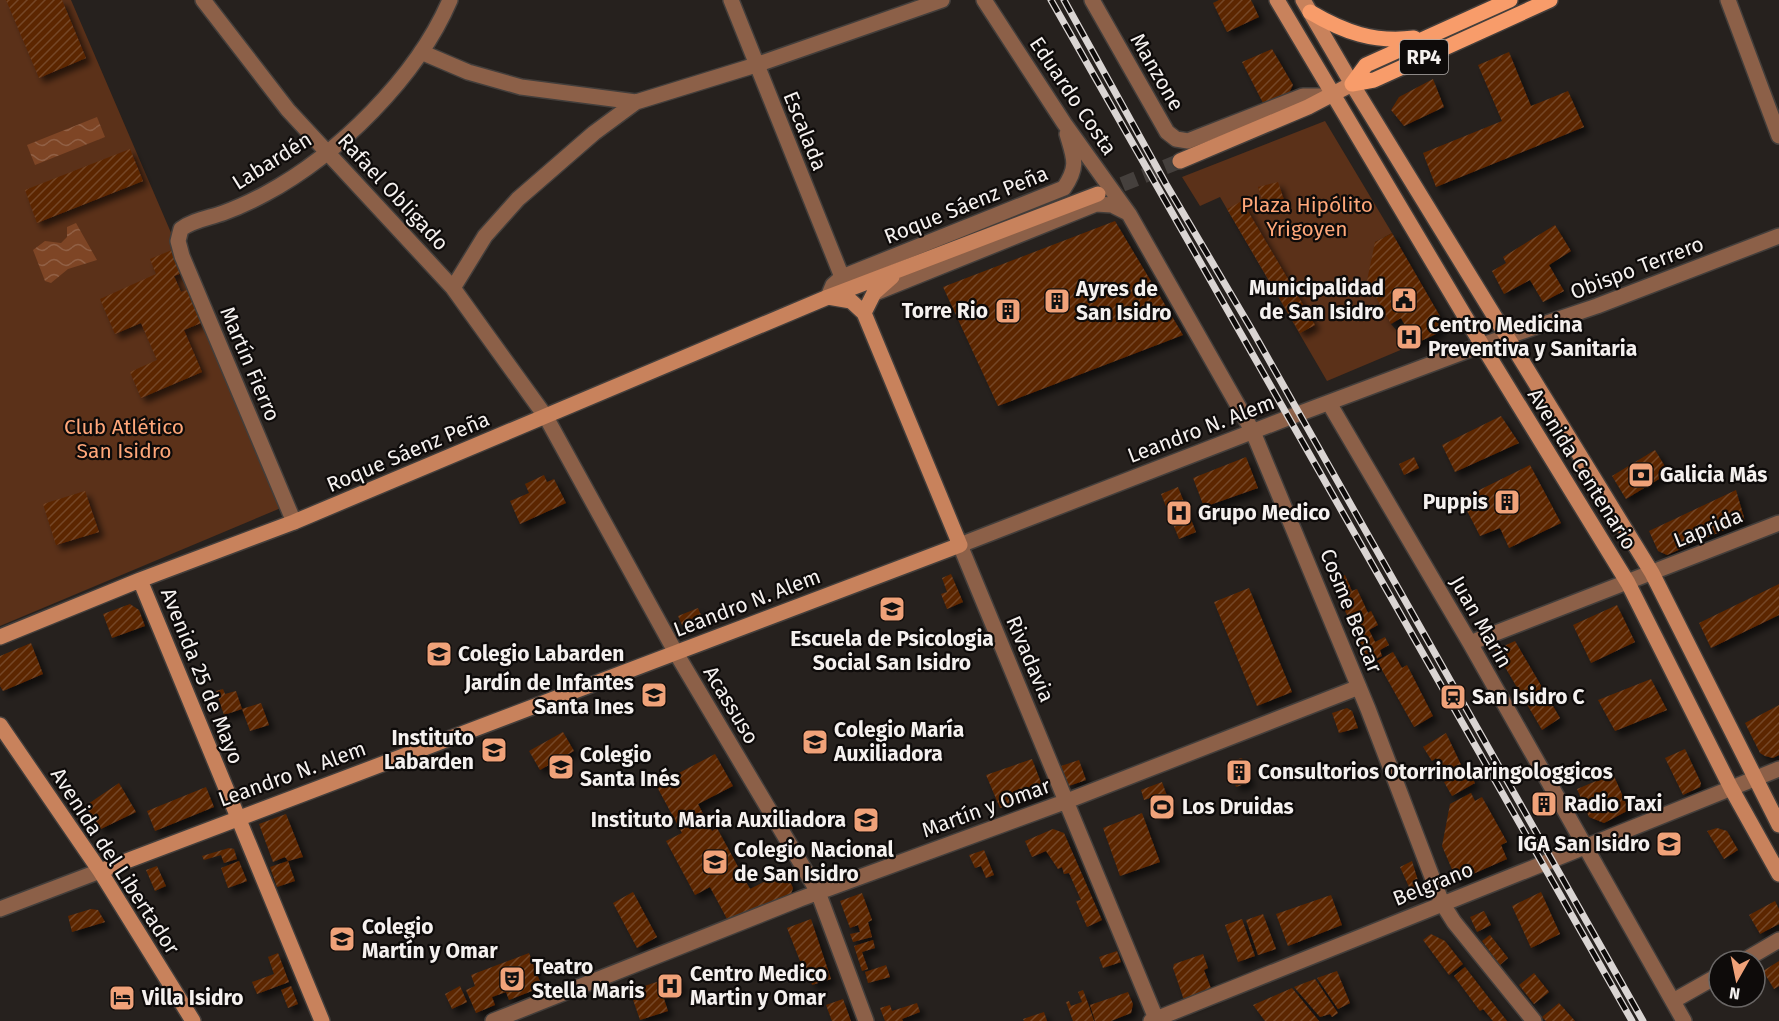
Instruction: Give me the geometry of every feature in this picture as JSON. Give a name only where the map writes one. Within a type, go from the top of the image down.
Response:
[{"type":"main road","name":"Avenida Centenario","points":[[1277,0],[1332,96],[1628,583],[1731,788],[1779,874]]},
{"type":"main road","name":"RP4","points":[[1352,84],[1366,65],[1510,0]]},
{"type":"main road","name":"RP4","points":[[1180,161],[1332,96],[1352,84],[1374,80],[1550,0]]},
{"type":"main road","name":"Avenida Centenario","points":[[1307,6],[1352,84],[1652,573],[1779,825]]},
{"type":"main road","points":[[1307,6],[1350,33],[1372,39],[1429,36]]},
{"type":"main road","name":"Roque Sáenz Peña","points":[[0,637],[140,580],[294,522],[828,297],[1098,194]]},
{"type":"main road","points":[[828,297],[850,301],[864,313],[874,293],[901,270]]},
{"type":"main road","name":"Rivadavia","points":[[864,313],[960,545]]},
{"type":"main road","name":"Leandro N. Alem","points":[[100,871],[236,817],[960,545]]},
{"type":"main road","name":"Avenida 25 de Mayo","points":[[140,580],[322,1021]]},
{"type":"main road","name":"Avenida del Libertador","points":[[0,725],[100,871],[193,1021]]},
{"type":"street","name":"Rafael Obligado","points":[[203,0],[288,110],[453,288],[546,417]]},
{"type":"street","name":"Labardén","points":[[188,223],[226,212],[265,194],[326,152],[378,106],[421,52],[450,0]]},
{"type":"street","name":"Escalada","points":[[731,0],[842,277]]},
{"type":"street","points":[[453,288],[485,236],[518,199],[586,139],[636,102],[756,65],[942,0]]},
{"type":"street","name":"Eduardo Costa","points":[[984,0],[1064,123],[1129,214]]},
{"type":"street","name":"Manzone","points":[[1092,0],[1167,132],[1176,139],[1188,141],[1303,96],[1332,96]]},
{"type":"street","points":[[1728,0],[1779,136]]},
{"type":"street","points":[[421,52],[468,72],[521,87],[636,102]]},
{"type":"street","name":"Roque Sáenz Peña","points":[[842,277],[1064,188],[1074,174],[1075,159],[1064,123]]},
{"type":"street","points":[[874,293],[1096,204],[1112,205],[1129,214]]},
{"type":"street","name":"Cosme Beccar","points":[[1129,214],[1253,432],[1359,687],[1442,903],[1454,922],[1534,1021]]},
{"type":"street","name":"Martín Fierro","points":[[188,223],[181,229],[178,242],[182,256],[294,522]]},
{"type":"street","name":"Obispo Terrero","points":[[1508,336],[1597,306],[1779,236]]},
{"type":"street","points":[[828,297],[833,285],[842,277]]},
{"type":"street","name":"Leandro N. Alem","points":[[960,545],[1508,336]]},
{"type":"street","name":"Juan Marín","points":[[1329,403],[1470,643],[1684,1021]]},
{"type":"street","name":"Acassuso","points":[[546,417],[676,653],[818,892],[866,1021]]},
{"type":"street","name":"Laprida","points":[[1652,573],[1779,523]]},
{"type":"street","name":"Rivadavia","points":[[960,545],[1155,1020]]},
{"type":"street","points":[[1470,643],[1652,573]]},
{"type":"street","name":"Martín y Omar","points":[[494,1021],[527,1014],[818,892],[1066,801],[1359,687]]},
{"type":"street","name":"Belgrano","points":[[1155,1020],[1779,769]]},
{"type":"street","name":"Leandro N. Alem","points":[[0,909],[100,871]]},
{"type":"street","points":[[1764,949],[1779,940]]},
{"type":"street","points":[[1673,1001],[1707,982]]},
{"type":"green space","name":"Club Atlético San Isidro","points":[[0,0],[71,0],[288,505],[0,626]]},
{"type":"green space","name":"Plaza Hipólito Yrigoyen","points":[[1325,121],[1392,233],[1375,242],[1391,324],[1410,346],[1327,381],[1220,197],[1200,206],[1182,177]]},
{"type":"water","points":[[97,117],[105,137],[35,165],[27,145]]},
{"type":"water","points":[[76,223],[97,260],[68,269],[51,283],[45,281],[33,250],[45,241],[61,243],[67,237],[67,227]]},
{"type":"building","points":[[6,0],[62,0],[86,58],[39,78]]},
{"type":"building","points":[[1219,0],[1251,0],[1259,17],[1227,32],[1213,3]]},
{"type":"building","points":[[1272,49],[1293,85],[1289,93],[1263,103],[1242,62]]},
{"type":"building","points":[[1509,52],[1531,106],[1568,91],[1584,127],[1436,187],[1423,153],[1502,121],[1478,65]]},
{"type":"building","points":[[1433,79],[1444,107],[1404,126],[1391,110],[1399,97]]},
{"type":"building","points":[[130,149],[143,181],[37,223],[25,190]]},
{"type":"building","points":[[1278,182],[1284,200],[1264,206],[1258,187]]},
{"type":"building","points":[[1242,201],[1315,325],[1300,333],[1227,209]]},
{"type":"building","name":"Ayres de San Isidro","points":[[1115,221],[1183,335],[998,406],[943,287]]},
{"type":"building","points":[[1555,225],[1571,251],[1549,265],[1564,291],[1543,302],[1530,280],[1504,294],[1492,271],[1506,263],[1503,257]]},
{"type":"building","name":"Municipalidad de San Isidro","points":[[1392,233],[1441,318],[1440,330],[1436,334],[1410,346],[1400,335],[1408,331],[1401,318],[1391,324],[1367,281],[1375,242]]},
{"type":"building","points":[[172,250],[182,273],[174,276],[181,292],[187,290],[201,323],[184,330],[202,372],[141,398],[130,372],[157,360],[141,323],[115,334],[100,299],[156,274],[150,259]]},
{"type":"building","points":[[1501,416],[1519,443],[1455,472],[1442,445]]},
{"type":"building","name":"Galicia Más","points":[[1655,450],[1669,473],[1626,499],[1612,476]]},
{"type":"building","points":[[1246,457],[1258,488],[1204,507],[1193,478]]},
{"type":"building","points":[[1414,457],[1419,468],[1404,475],[1399,464]]},
{"type":"building","name":"Puppis","points":[[1530,465],[1561,523],[1509,548],[1500,528],[1480,536],[1461,499]]},
{"type":"building","points":[[544,475],[547,482],[554,479],[566,503],[520,524],[510,501],[529,493],[525,484]]},
{"type":"building","name":"Grupo Medico","points":[[1178,487],[1196,532],[1179,539],[1161,494]]},
{"type":"building","points":[[1736,490],[1745,521],[1667,555],[1658,551],[1649,531]]},
{"type":"building","points":[[85,491],[99,532],[56,545],[43,504]]},
{"type":"building","points":[[951,574],[963,602],[947,609],[941,594],[947,592],[942,578]]},
{"type":"building","points":[[1345,575],[1352,591],[1357,589],[1368,613],[1371,611],[1378,625],[1369,630],[1375,642],[1385,637],[1389,645],[1380,650],[1382,656],[1369,662],[1331,581]]},
{"type":"building","points":[[1779,584],[1779,615],[1711,648],[1699,623]]},
{"type":"building","points":[[1249,588],[1292,692],[1257,706],[1214,602]]},
{"type":"building","points":[[130,604],[139,610],[145,626],[112,638],[103,614]]},
{"type":"building","points":[[1617,605],[1635,642],[1591,663],[1573,625]]},
{"type":"building","points":[[698,608],[703,620],[689,627],[682,625],[678,616]]},
{"type":"building","points":[[1515,641],[1560,718],[1542,730],[1495,650]]},
{"type":"building","points":[[31,643],[43,674],[3,691],[0,686],[0,656]]},
{"type":"building","points":[[1393,652],[1402,668],[1407,665],[1433,716],[1414,727],[1377,661]]},
{"type":"building","points":[[1651,679],[1667,710],[1615,731],[1598,700]]},
{"type":"building","points":[[223,689],[225,694],[236,691],[242,709],[224,715],[216,691]]},
{"type":"building","points":[[261,703],[269,725],[250,731],[242,709]]},
{"type":"building","points":[[1779,705],[1779,755],[1773,758],[1760,753],[1745,723]]},
{"type":"building","points":[[1347,708],[1352,711],[1358,728],[1339,733],[1332,713]]},
{"type":"building","points":[[563,732],[574,751],[540,770],[529,751]]},
{"type":"building","points":[[1446,733],[1464,771],[1467,769],[1475,783],[1452,796],[1444,782],[1448,780],[1436,758],[1432,761],[1423,747]]},
{"type":"building","points":[[1685,749],[1701,783],[1700,787],[1683,795],[1665,758]]},
{"type":"building","points":[[715,754],[733,786],[698,804],[712,831],[717,828],[750,889],[785,871],[793,888],[791,894],[727,919],[710,887],[695,895],[666,841],[682,833],[656,785]]},
{"type":"building","name":"Consultorios Otorrinolaringologgicos","points":[[1242,758],[1250,782],[1236,787],[1228,762]]},
{"type":"building","points":[[1032,759],[1045,793],[1000,808],[986,775]]},
{"type":"building","points":[[1079,760],[1086,780],[1069,786],[1061,766]]},
{"type":"building","points":[[1613,774],[1629,810],[1604,823],[1589,817],[1577,789]]},
{"type":"building","name":"Los Druidas","points":[[1162,782],[1174,815],[1158,820],[1150,798],[1144,800],[1141,790]]},
{"type":"building","points":[[119,783],[136,812],[101,829],[85,806]]},
{"type":"building","points":[[206,787],[214,807],[155,831],[147,811]]},
{"type":"building","points":[[1471,793],[1475,801],[1482,797],[1507,842],[1501,845],[1507,859],[1457,881],[1442,846],[1450,804]]},
{"type":"building","points":[[1142,813],[1160,862],[1120,876],[1103,828]]},
{"type":"building","points":[[286,814],[303,857],[288,861],[285,857],[273,862],[259,824]]},
{"type":"building","points":[[1717,828],[1727,831],[1738,850],[1724,859],[1707,831]]},
{"type":"building","points":[[1053,829],[1064,833],[1102,920],[1087,927],[1076,901],[1081,900],[1069,873],[1064,874],[1062,867],[1058,869],[1046,851],[1032,857],[1025,841]]},
{"type":"building","points":[[229,848],[234,849],[237,859],[224,863],[221,855],[204,860],[202,856]]},
{"type":"building","points":[[984,850],[994,875],[986,878],[981,866],[975,868],[969,855]]},
{"type":"building","points":[[239,861],[247,881],[228,888],[221,868]]},
{"type":"building","points":[[288,861],[295,881],[277,887],[270,867]]},
{"type":"building","points":[[1412,861],[1422,894],[1413,896],[1400,867]]},
{"type":"building","points":[[157,866],[166,886],[155,891],[146,870]]},
{"type":"building","points":[[633,892],[657,937],[637,948],[613,903]]},
{"type":"building","points":[[1541,892],[1560,934],[1531,948],[1512,906]]},
{"type":"building","points":[[862,893],[872,920],[868,922],[872,937],[853,942],[850,934],[860,932],[858,925],[850,928],[840,901]]},
{"type":"building","points":[[1331,895],[1342,925],[1288,946],[1276,914]]},
{"type":"building","points":[[1775,901],[1779,909],[1779,924],[1760,934],[1749,915]]},
{"type":"building","points":[[91,909],[98,910],[105,922],[72,932],[68,916]]},
{"type":"building","points":[[1484,911],[1491,925],[1477,932],[1470,917]]},
{"type":"building","points":[[1263,914],[1276,949],[1258,955],[1246,920]]},
{"type":"building","points":[[811,919],[831,979],[812,985],[805,964],[802,966],[787,928]]},
{"type":"building","points":[[1242,919],[1255,956],[1238,962],[1225,925]]},
{"type":"building","points":[[1431,934],[1445,941],[1463,964],[1449,975],[1423,940]]},
{"type":"building","points":[[1490,935],[1508,958],[1500,965],[1482,941]]},
{"type":"building","points":[[873,940],[875,948],[862,952],[868,969],[862,971],[854,946]]},
{"type":"building","points":[[1117,951],[1121,962],[1103,968],[1099,957]]},
{"type":"building","points":[[278,953],[289,982],[257,994],[252,982],[274,974],[268,957]]},
{"type":"building","name":"Teatro Stella Maris","points":[[529,953],[542,987],[509,1000],[506,992],[492,997],[495,1005],[476,1013],[466,990],[475,986],[471,975]]},
{"type":"building","points":[[1203,954],[1208,968],[1204,970],[1214,996],[1186,1006],[1173,968],[1174,964]]},
{"type":"building","points":[[1779,961],[1779,986],[1774,989],[1767,978],[1767,968]]},
{"type":"building","points":[[886,965],[890,977],[868,983],[865,972]]},
{"type":"building","points":[[1465,967],[1507,1021],[1493,1021],[1483,1009],[1480,1011],[1454,976]]},
{"type":"building","points":[[1337,971],[1350,1003],[1338,1009],[1317,978]]},
{"type":"building","points":[[1534,973],[1549,992],[1534,1004],[1519,985]]},
{"type":"building","points":[[677,975],[682,990],[663,996],[668,1011],[640,1020],[630,991]]},
{"type":"building","points":[[1315,979],[1338,1013],[1332,1017],[1330,1014],[1320,1017],[1294,987]]},
{"type":"building","points":[[291,986],[298,1004],[288,1008],[281,990]]},
{"type":"building","points":[[460,986],[467,1002],[452,1009],[445,994]]},
{"type":"building","points":[[1292,988],[1319,1021],[1265,1021],[1253,1005]]},
{"type":"building","points":[[1083,990],[1094,1021],[1073,1021],[1066,1002],[1069,1001],[1071,1006],[1082,1002],[1078,992]]},
{"type":"building","points":[[1128,992],[1133,1004],[1131,1013],[1111,1021],[1095,1021],[1090,1005]]},
{"type":"building","points":[[843,999],[851,1021],[832,1021],[826,1005]]},
{"type":"building","points":[[917,1003],[920,1012],[902,1019],[903,1021],[885,1021],[880,1008],[890,1005],[892,1011]]},
{"type":"building","points":[[1559,1003],[1575,1021],[1546,1021],[1542,1017]]},
{"type":"building","points":[[1044,1012],[1047,1021],[1024,1021],[1023,1019]]},
{"type":"tunnel","points":[[1101,193],[1180,161]]},
{"type":"railway","points":[[1051,0],[1632,1021]]},
{"type":"railway","points":[[1064,0],[1166,184],[1252,330],[1643,1021]]},
{"type":"place","name":"Municipalidad de San Isidro","points":[[1404,300]]},
{"type":"place","name":"Ayres de San Isidro","points":[[1057,301]]},
{"type":"place","name":"Torre Rio","points":[[1008,311]]},
{"type":"place","name":"Centro Medicina Preventiva y Sanitaria","points":[[1409,337]]},
{"type":"place","name":"Galicia Más","points":[[1641,475]]},
{"type":"place","name":"Puppis","points":[[1507,502]]},
{"type":"place","name":"Grupo Medico","points":[[1179,513]]},
{"type":"place","name":"Escuela de Psicologia Social San Isidro","points":[[892,609]]},
{"type":"place","name":"Colegio Labarden","points":[[439,654]]},
{"type":"place","name":"Jardín de Infantes Santa Ines","points":[[654,695]]},
{"type":"place","name":"San Isidro C","points":[[1453,697]]},
{"type":"place","name":"Colegio María Auxiliadora","points":[[815,742]]},
{"type":"place","name":"Instituto Labarden","points":[[494,750]]},
{"type":"place","name":"Colegio Santa Inés","points":[[561,767]]},
{"type":"place","name":"Consultorios Otorrinolaringologgicos","points":[[1239,772]]},
{"type":"place","name":"Radio Taxi","points":[[1544,804]]},
{"type":"place","name":"Los Druidas","points":[[1162,807]]},
{"type":"place","name":"Instituto Maria Auxiliadora","points":[[866,820]]},
{"type":"place","name":"IGA San Isidro","points":[[1669,844]]},
{"type":"place","name":"Colegio Nacional de San Isidro","points":[[715,862]]},
{"type":"place","name":"Colegio Martín y Omar","points":[[342,939]]},
{"type":"place","name":"Teatro Stella Maris","points":[[512,979]]},
{"type":"place","name":"Centro Medico Martin y Omar","points":[[670,986]]},
{"type":"place","name":"Villa Isidro","points":[[122,998]]}]
